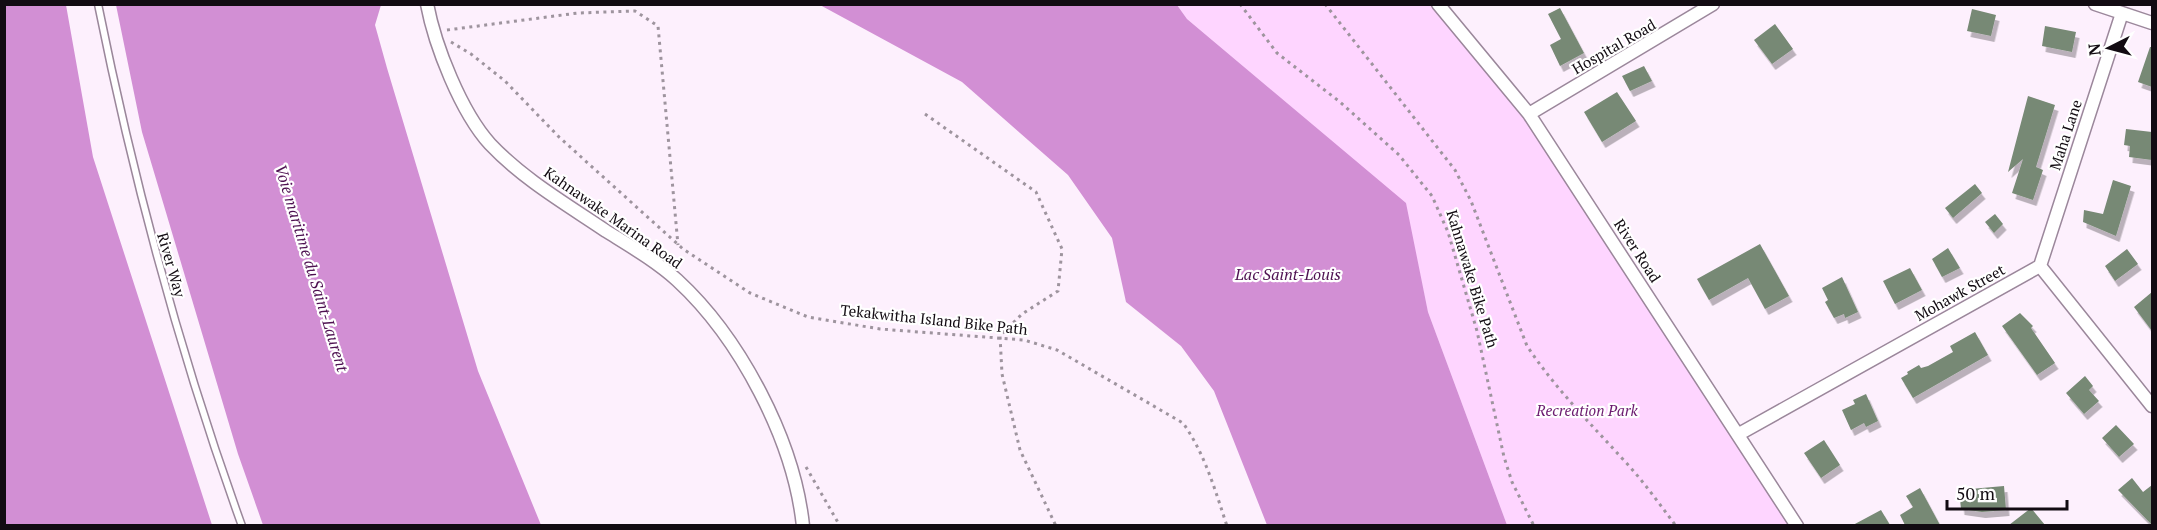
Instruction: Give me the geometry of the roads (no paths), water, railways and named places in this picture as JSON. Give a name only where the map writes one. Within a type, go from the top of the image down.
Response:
[{"type":"street","name":"River Road","points":[[1438,4],[1529,114],[1797,525]]},
{"type":"street","points":[[2095,4],[2152,23]]},
{"type":"street","name":"Kahnawake Marina Road","points":[[428,7],[433,32],[460,97],[489,143],[529,179],[676,280],[722,328],[776,423],[800,499],[803,525]]},
{"type":"street","name":"Hospital Road","points":[[1529,114],[1705,7]]},
{"type":"street","name":"Maha Lane","points":[[2040,266],[2122,13]]},
{"type":"street","points":[[2040,266],[2151,402]]},
{"type":"street","name":"Mohawk Street","points":[[1739,434],[2040,266]]},
{"type":"lane","name":"River Way","points":[[98,4],[150,235],[186,365],[242,525]]},
{"type":"water","points":[[4,5],[66,5],[93,157],[212,525],[5,525]]},
{"type":"water","name":"Voie maritime du Saint-Laurent","points":[[116,5],[381,5],[375,25],[478,371],[541,525],[263,525],[238,454],[142,132]]},
{"type":"water","name":"Lac Saint-Louis","points":[[820,5],[1177,5],[1187,19],[1406,203],[1428,312],[1507,525],[1267,525],[1214,391],[1181,346],[1126,302],[1112,238],[1068,175],[962,82]]},
{"type":"park label","name":"Recreation Park","points":[[1587,411]]}]
